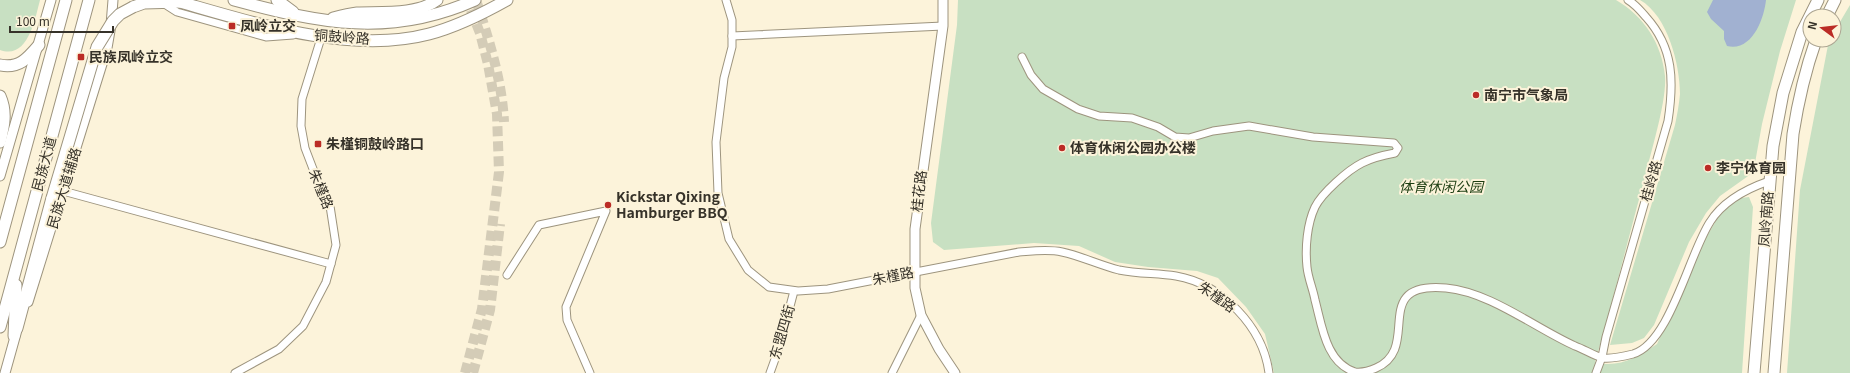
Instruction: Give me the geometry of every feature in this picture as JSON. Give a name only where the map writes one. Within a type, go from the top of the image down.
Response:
[{"type":"main road","name":"民族大道","points":[[0,242],[66,0]]},
{"type":"main road","name":"民族大道","points":[[0,327],[89,0]]},
{"type":"main road","name":"铜鼓岭路","points":[[234,0],[342,23],[377,25],[411,21],[456,9],[475,0]]},
{"type":"main road","points":[[277,0],[295,14]]},
{"type":"main road","points":[[325,20],[356,13],[408,10],[428,5],[437,0]]},
{"type":"main road","name":"铜鼓岭路","points":[[14,336],[52,198],[97,47],[113,21],[120,14],[144,3],[177,1],[321,38],[379,40],[429,34],[459,24],[507,0]]},
{"type":"main road","name":"凤岭南路","points":[[1754,373],[1773,146],[1783,93],[1802,32],[1818,0]]},
{"type":"main road","points":[[0,65],[10,66],[23,63],[39,45]]},
{"type":"main road","name":"凤岭南路","points":[[1774,373],[1793,134],[1798,102],[1813,48]]},
{"type":"main road","points":[[0,96],[4,108],[5,118],[0,142]]},
{"type":"main road","points":[[14,336],[16,267]]},
{"type":"street","points":[[0,176],[51,0]]},
{"type":"street","name":"民族大道辅路","points":[[4,373],[14,336],[34,287],[107,48],[113,0]]},
{"type":"street","name":"朱槿路","points":[[726,0],[732,20],[732,47],[724,78],[716,142],[718,194],[728,239],[748,270],[769,287],[794,291],[828,289],[914,271],[1019,252],[1039,250],[1061,252],[1099,265],[1132,273],[1177,276],[1202,284],[1244,317],[1258,338],[1268,363],[1269,373]]},
{"type":"street","name":"桂花路","points":[[943,0],[943,26],[914,228],[914,288],[920,314],[939,349],[956,373]]},
{"type":"street","name":"桂岭路","points":[[1596,373],[1602,357],[1606,337],[1668,121],[1672,96],[1672,73],[1665,44],[1653,25],[1634,4],[1628,0]]},
{"type":"street","points":[[160,1],[177,12],[266,37],[304,34]]},
{"type":"street","points":[[732,36],[943,26]]},
{"type":"street","name":"朱槿路","points":[[235,373],[279,349],[303,326],[326,282],[336,245],[330,206],[318,182],[305,148],[301,126],[302,98],[321,38]]},
{"type":"street","points":[[1022,57],[1031,75],[1043,89],[1078,109],[1099,116],[1132,118],[1158,127],[1175,137],[1189,138],[1213,131],[1249,126],[1313,137],[1394,143],[1398,148],[1395,152],[1360,163],[1329,189],[1316,207],[1308,229],[1307,267],[1325,340],[1340,364],[1355,372],[1366,373],[1381,366],[1392,358],[1397,345],[1400,311],[1405,298],[1415,290],[1432,287],[1455,289],[1506,308],[1564,341],[1602,357],[1634,354],[1646,347],[1657,335],[1672,306],[1709,222],[1725,203],[1753,186],[1769,181]]},
{"type":"street","points":[[63,192],[331,264]]},
{"type":"street","points":[[507,275],[539,225],[606,211],[566,307],[567,320],[590,373]]},
{"type":"street","name":"东盟四街","points":[[770,373],[779,348],[794,291]]},
{"type":"street","points":[[892,373],[920,314]]},
{"type":"green space","points":[[0,0],[40,0],[29,36],[24,44],[10,52],[0,50]]},
{"type":"green space","name":"体育休闲公园","points":[[958,0],[1616,0],[1635,14],[1656,42],[1663,64],[1665,86],[1664,99],[1654,140],[1595,362],[1603,364],[1619,363],[1635,357],[1657,344],[1701,246],[1720,214],[1733,202],[1741,198],[1749,197],[1753,207],[1742,373],[1274,373],[1265,334],[1246,307],[1218,278],[1197,271],[1148,267],[1115,262],[1079,246],[1034,243],[944,250],[933,242],[931,223],[957,25]]},
{"type":"green space","name":"李宁体育园","points":[[1640,0],[1796,0],[1780,51],[1762,124],[1755,163],[1751,174],[1720,196],[1706,213],[1689,242],[1654,325],[1644,338],[1632,343],[1610,345],[1675,125],[1679,106],[1680,94],[1678,69],[1670,42],[1658,17],[1650,7]]},
{"type":"green space","points":[[1850,5],[1850,373],[1787,373],[1800,190],[1827,48],[1842,48],[1842,18]]},
{"type":"water","points":[[1713,0],[1766,0],[1763,16],[1750,39],[1736,47],[1727,46],[1724,39],[1724,31],[1711,19],[1707,12]]},
{"type":"tunnel","points":[[465,373],[482,309],[499,172],[497,114],[488,64],[480,33],[467,0]]},
{"type":"tunnel","points":[[476,0],[498,75],[504,122]]},
{"type":"tunnel","points":[[473,373],[490,310],[500,224]]},
{"type":"place","name":"凤岭立交","points":[[232,26]]},
{"type":"place","name":"民族凤岭立交","points":[[81,57]]},
{"type":"place","name":"南宁市气象局","points":[[1476,95]]},
{"type":"place","name":"朱槿铜鼓岭路口","points":[[318,144]]},
{"type":"place","name":"体育休闲公园办公楼","points":[[1062,148]]},
{"type":"place","name":"李宁体育园","points":[[1708,168]]},
{"type":"place","name":"Kickstar Qixing Hamburger BBQ","points":[[608,205]]}]
